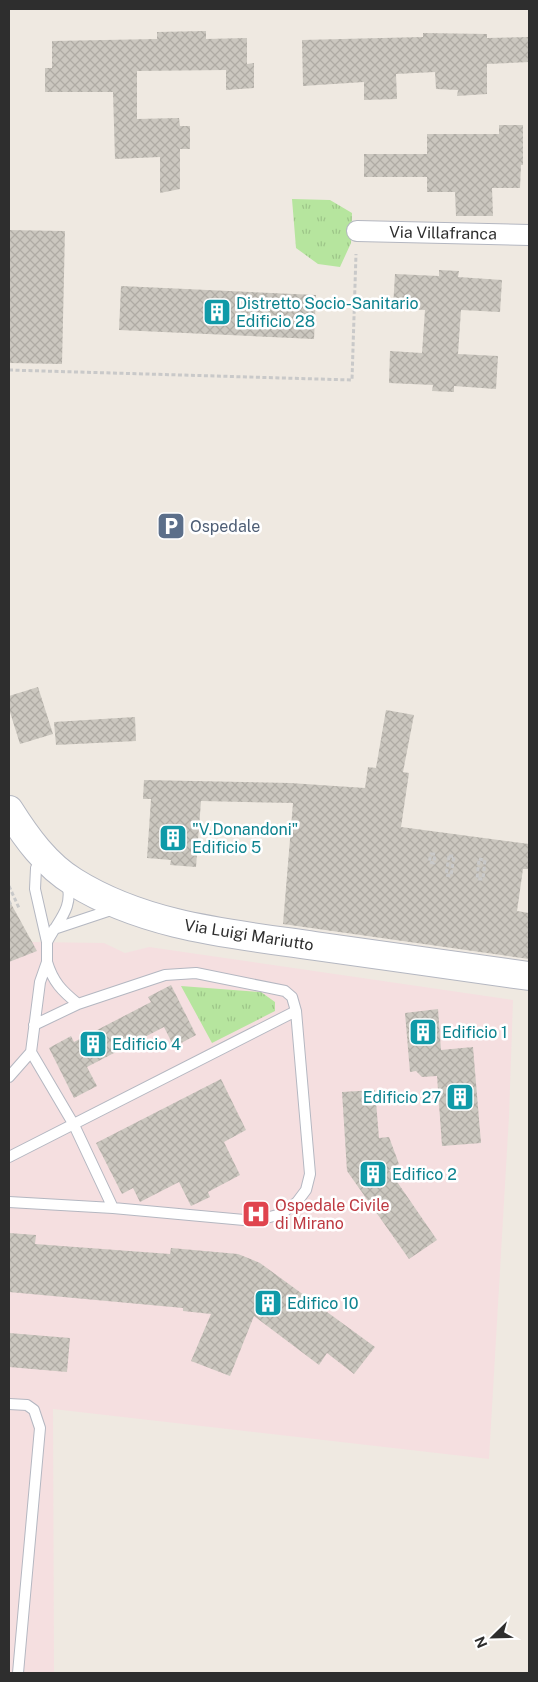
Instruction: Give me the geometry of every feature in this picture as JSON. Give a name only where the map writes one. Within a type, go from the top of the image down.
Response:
[{"type":"main road","name":"Via Luigi Mariutto","points":[[9,810],[22,832],[43,856],[66,876],[88,890],[123,906],[208,931],[529,976]]},
{"type":"street","name":"Via Villafranca","points":[[357,231],[529,235]]},
{"type":"lane","points":[[43,856],[36,868],[35,889],[47,942],[47,962],[52,978],[59,989],[78,1004]]},
{"type":"lane","points":[[47,942],[68,907],[70,896],[66,876]]},
{"type":"lane","points":[[54,929],[123,906]]},
{"type":"lane","points":[[9,1076],[31,1052],[40,982],[47,962]]},
{"type":"lane","points":[[9,1202],[113,1208],[255,1221],[281,1214],[297,1202],[306,1190],[310,1174],[296,1011],[292,997],[278,988],[196,973],[165,975],[78,1004],[34,1025]]},
{"type":"lane","points":[[9,1157],[296,1011]]},
{"type":"lane","points":[[31,1052],[74,1124],[113,1208]]},
{"type":"lane","points":[[9,1404],[27,1405],[34,1410],[40,1428],[18,1673]]},
{"type":"path","points":[[9,370],[352,380],[357,231]]},
{"type":"path","points":[[449,856],[454,856],[450,876],[446,875],[449,856]]},
{"type":"path","points":[[479,859],[484,860],[483,879],[477,879],[479,859]]},
{"type":"path","points":[[9,901],[11,905],[9,906]]},
{"type":"shaded area","name":"Ospedale Civile di Mirano","points":[[13,922],[32,942],[104,943],[125,953],[149,947],[513,1000],[509,1116],[489,1459],[53,1409],[54,1673],[9,1673],[9,924]]},
{"type":"green space","points":[[292,199],[330,200],[352,213],[351,243],[340,267],[318,264],[296,248]]},
{"type":"green space","points":[[181,986],[261,992],[275,1002],[275,1011],[212,1043]]},
{"type":"building","points":[[206,31],[206,39],[247,38],[247,64],[254,63],[254,88],[226,90],[226,70],[137,71],[137,119],[179,118],[180,126],[190,126],[190,149],[180,149],[180,189],[160,193],[160,157],[115,159],[113,92],[45,92],[45,68],[52,68],[52,41],[157,39],[157,32]]},
{"type":"building","points":[[423,33],[487,34],[487,38],[529,37],[529,62],[487,64],[487,94],[457,96],[458,90],[436,89],[435,72],[396,74],[397,99],[364,100],[364,82],[303,86],[302,40],[423,37]]},
{"type":"building","points":[[499,125],[523,125],[523,165],[521,165],[520,188],[492,188],[493,216],[456,216],[455,192],[427,192],[427,177],[364,177],[364,154],[427,154],[427,134],[499,134]]},
{"type":"building","points":[[9,230],[65,231],[62,364],[9,363]]},
{"type":"building","points":[[439,270],[459,271],[458,277],[502,280],[500,312],[461,310],[458,354],[498,356],[496,389],[454,386],[454,392],[432,391],[433,385],[389,383],[390,351],[422,353],[425,310],[393,308],[395,274],[439,276]]},
{"type":"building","name":"Distretto Socio-Sanitario Edificio 28","points":[[121,286],[316,295],[314,339],[119,330]]},
{"type":"building","points":[[38,687],[53,734],[20,744],[9,709],[9,696]]},
{"type":"building","points":[[386,710],[414,715],[403,772],[409,773],[401,827],[529,844],[529,869],[523,869],[517,911],[529,913],[529,959],[283,924],[293,803],[201,801],[196,867],[170,865],[171,860],[147,858],[151,799],[143,799],[144,780],[290,783],[365,788],[368,767],[376,768]]},
{"type":"building","points":[[135,717],[136,741],[56,745],[54,722]]},
{"type":"building","points":[[9,900],[37,951],[9,962]]},
{"type":"building","name":"Edificio 4","points":[[171,985],[196,1035],[174,1047],[164,1027],[87,1067],[97,1086],[74,1098],[49,1048],[71,1036],[74,1042],[151,1002],[148,997]]},
{"type":"building","points":[[438,1009],[441,1050],[473,1047],[481,1143],[442,1146],[437,1076],[422,1077],[416,1071],[410,1072],[405,1013]]},
{"type":"building","points":[[221,1079],[246,1130],[224,1142],[240,1175],[208,1192],[210,1197],[191,1206],[179,1182],[140,1202],[133,1188],[122,1194],[96,1143]]},
{"type":"building","name":"Edifico 2","points":[[375,1090],[379,1138],[389,1137],[399,1164],[389,1170],[437,1240],[409,1259],[347,1171],[342,1092]]},
{"type":"building","name":"Edifico 10","points":[[9,1233],[36,1235],[35,1244],[170,1254],[171,1248],[238,1254],[260,1263],[375,1347],[354,1374],[327,1353],[319,1365],[254,1316],[230,1376],[191,1361],[211,1314],[183,1311],[183,1308],[9,1292]]},
{"type":"building","points":[[9,1333],[70,1338],[67,1372],[9,1367]]},
{"type":"place","name":"Distretto Socio-Sanitario Edificio 28","points":[[217,312]]},
{"type":"place","name":"Ospedale","points":[[171,526]]},
{"type":"place","name":"\"V.Donandoni\" Edificio 5","points":[[173,838]]},
{"type":"place","name":"Edificio 1","points":[[423,1032]]},
{"type":"place","name":"Edificio 4","points":[[93,1044]]},
{"type":"place","name":"Edificio 27","points":[[460,1097]]},
{"type":"place","name":"Edifico 2","points":[[373,1174]]},
{"type":"place","name":"Ospedale Civile di Mirano","points":[[256,1214]]},
{"type":"place","name":"Edifico 10","points":[[268,1303]]}]
